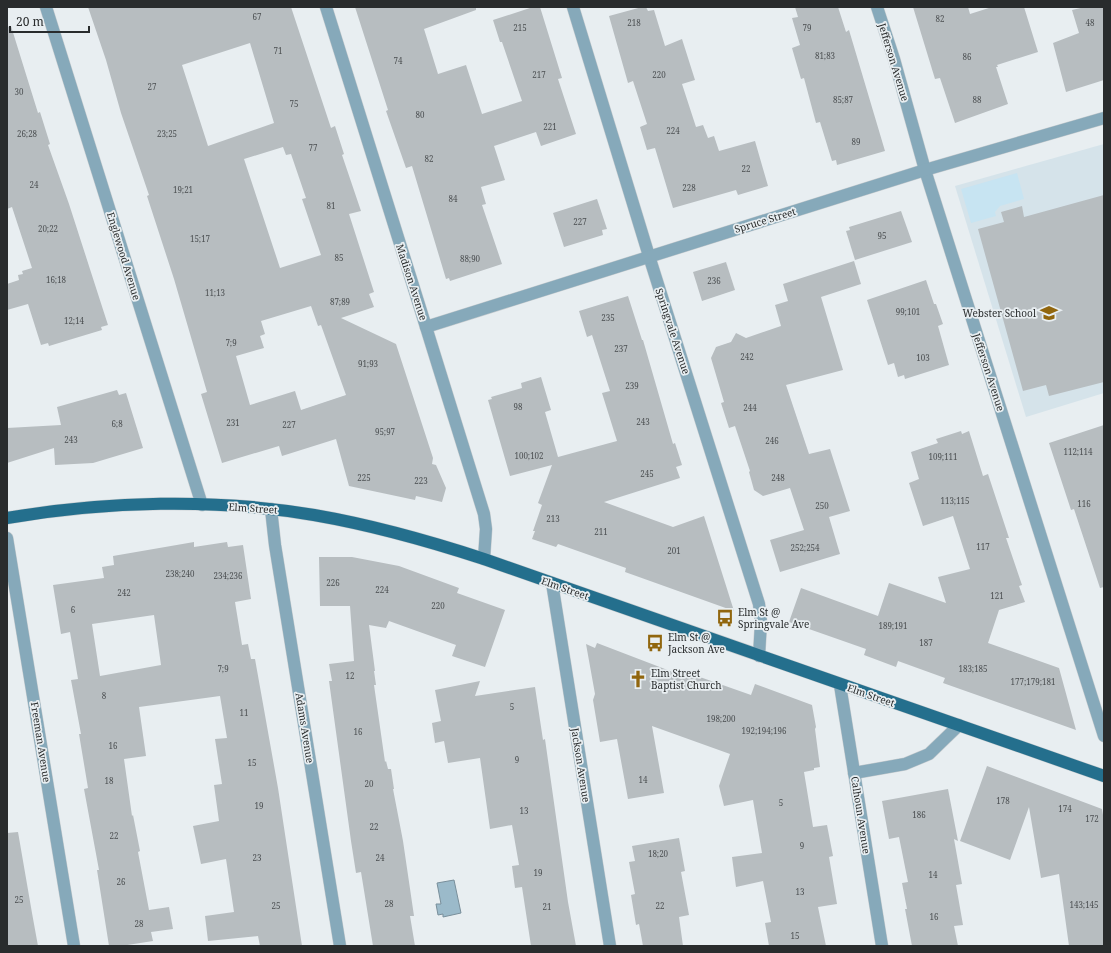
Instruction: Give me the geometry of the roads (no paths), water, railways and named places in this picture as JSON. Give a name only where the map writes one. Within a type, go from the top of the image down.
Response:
[{"type":"main road","name":"Elm Street","points":[[7,518],[64,509],[113,505],[202,505],[271,509],[366,525],[416,538],[484,559],[840,685],[1104,776]]},
{"type":"street","name":"Englewood Avenue","points":[[46,7],[202,505]]},
{"type":"street","name":"Madison Avenue","points":[[326,7],[484,514],[486,530],[484,559]]},
{"type":"street","name":"Springvale Avenue","points":[[572,7],[759,604],[761,622],[759,656]]},
{"type":"street","name":"Jefferson Avenue","points":[[877,7],[894,59],[925,170],[1104,736]]},
{"type":"street","name":"Spruce Street","points":[[426,327],[925,170],[1104,118]]},
{"type":"street","name":"Adams Avenue","points":[[271,509],[275,545],[340,946]]},
{"type":"street","name":"Freeman Avenue","points":[[7,538],[74,946]]},
{"type":"street","name":"Jackson Avenue","points":[[552,583],[610,946]]},
{"type":"street","name":"Calhoun Avenue","points":[[840,685],[882,946]]},
{"type":"street","points":[[854,773],[905,764],[929,754],[959,725]]},
{"type":"place","name":"Webster School","points":[[1049,313]]},
{"type":"place","name":"Elm St @ Springvale Ave","points":[[725,618]]},
{"type":"place","name":"Elm St @ Jackson Ave","points":[[655,643]]},
{"type":"place","name":"Elm Street Baptist Church","points":[[638,679]]}]
